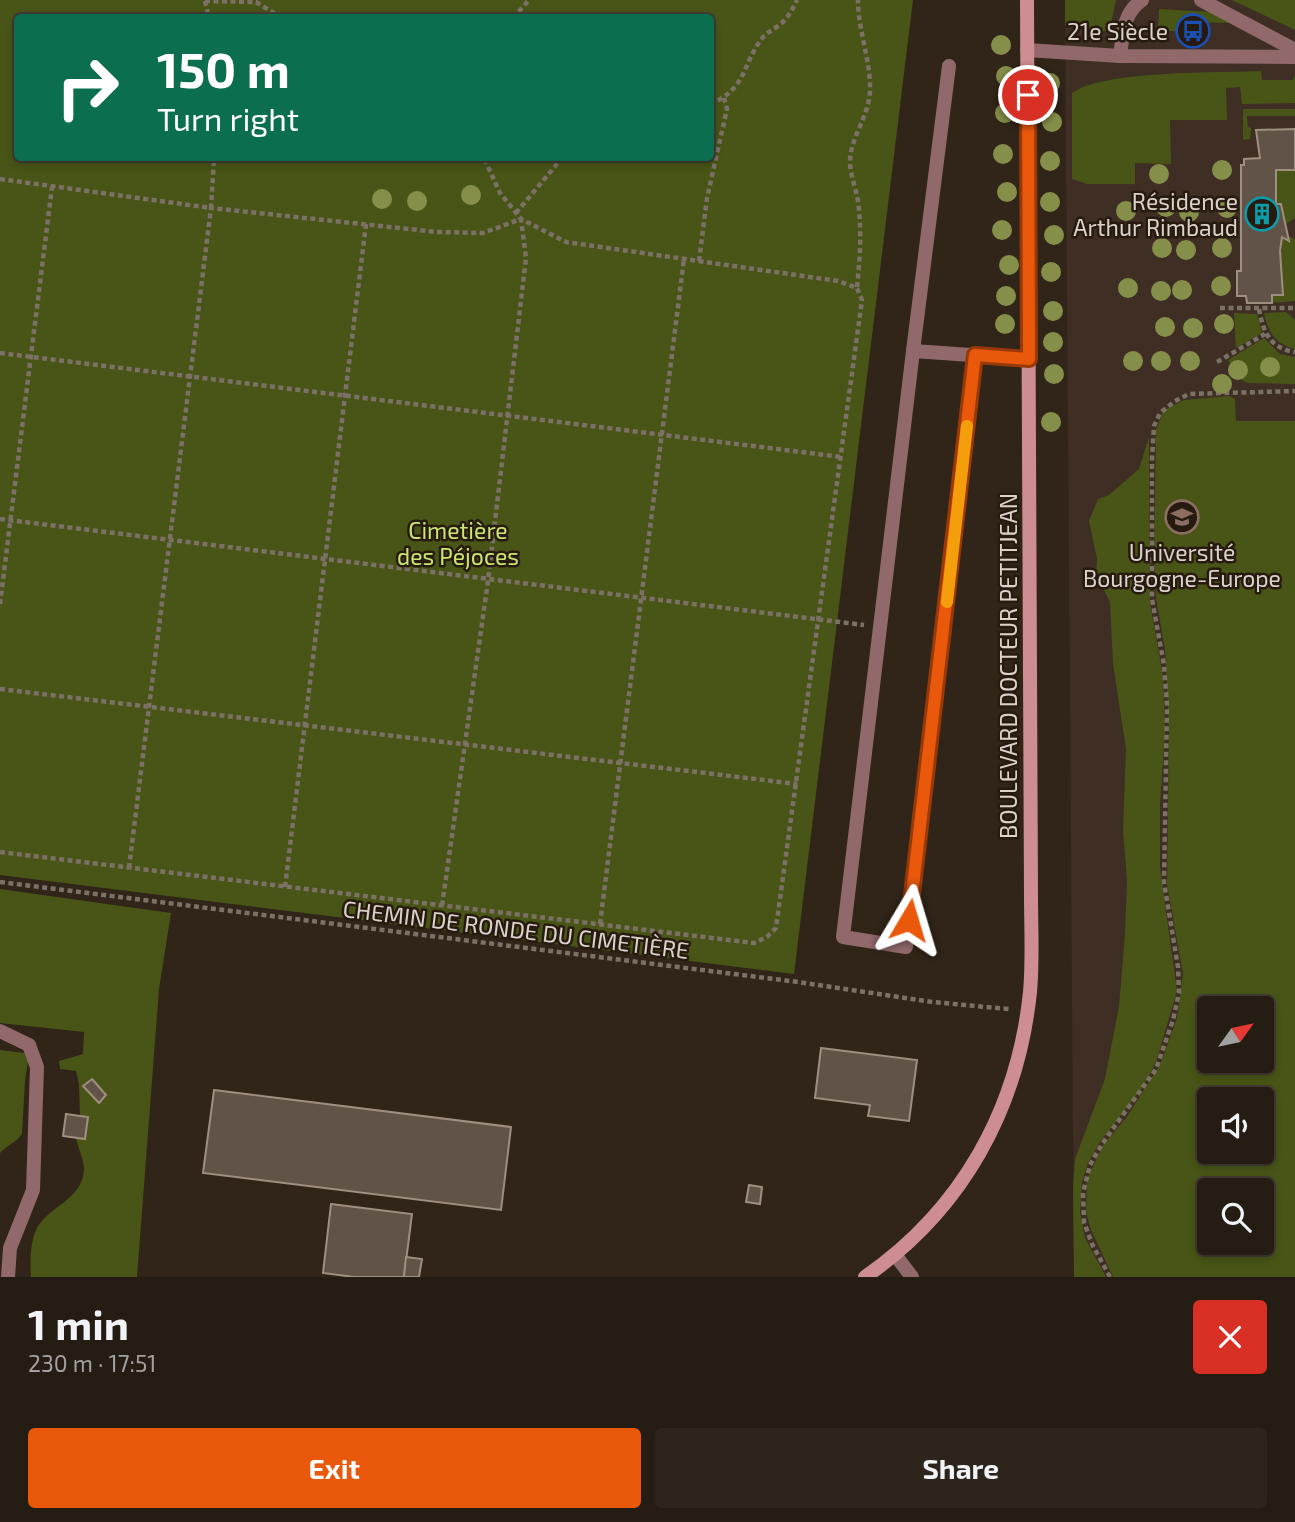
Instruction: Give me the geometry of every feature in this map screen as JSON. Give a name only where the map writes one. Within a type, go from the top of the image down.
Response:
[{"type":"main road","name":"BOULEVARD DOCTEUR PETITJEAN","points":[[865,1277],[896,1256],[925,1227],[982,1150],[1016,1069],[1030,989],[1027,0]]},
{"type":"street","points":[[1120,56],[1125,20],[1133,6],[1142,0]]},
{"type":"street","points":[[1201,0],[1295,50]]},
{"type":"street","points":[[1027,50],[1120,56],[1295,57]]},
{"type":"street","points":[[949,66],[843,937],[906,947],[975,355]]},
{"type":"street","points":[[913,351],[1029,359]]},
{"type":"street","points":[[0,1031],[29,1045],[37,1068],[33,1190],[10,1248],[8,1277]]},
{"type":"street","points":[[896,1256],[912,1277]]},
{"type":"path","points":[[205,0],[256,2],[276,14]]},
{"type":"path","points":[[517,14],[529,0]]},
{"type":"path","points":[[714,102],[724,98],[742,78],[766,34],[791,14],[797,0]]},
{"type":"path","points":[[0,852],[754,943],[767,937],[776,928],[862,300],[857,288],[862,242],[858,197],[852,181],[850,161],[855,139],[867,111],[870,91],[858,0]]},
{"type":"path","points":[[699,261],[707,198],[727,109],[724,98]]},
{"type":"path","points":[[129,868],[191,377],[211,208],[214,161]]},
{"type":"path","points":[[485,161],[500,193],[521,219],[566,242],[838,281],[857,288]]},
{"type":"path","points":[[516,213],[559,161]]},
{"type":"path","points":[[0,179],[211,208],[437,232],[483,233],[521,219]]},
{"type":"path","points":[[0,604],[52,187]]},
{"type":"path","points":[[442,906],[488,581],[526,258],[521,219]]},
{"type":"path","points":[[285,887],[366,224]]},
{"type":"path","points":[[600,924],[684,259]]},
{"type":"path","points":[[1220,308],[1295,308]]},
{"type":"path","points":[[1259,309],[1265,334],[1276,344],[1295,352]]},
{"type":"path","points":[[1217,362],[1265,334]]},
{"type":"path","points":[[0,353],[842,457]]},
{"type":"path","points":[[1110,1277],[1092,1244],[1084,1222],[1083,1194],[1090,1165],[1156,1069],[1179,993],[1178,967],[1164,882],[1167,706],[1164,665],[1152,599],[1154,426],[1164,410],[1189,394],[1295,391]]},
{"type":"path","points":[[0,519],[488,581],[864,625]]},
{"type":"path","points":[[0,689],[797,784]]},
{"type":"path","name":"CHEMIN DE RONDE DU CIMETIÈRE","points":[[0,882],[785,980],[932,1002],[1027,1011]]},
{"type":"shaded area","name":"Université Bourgogne-Europe","points":[[1065,0],[1295,0],[1295,1277],[1074,1277]]},
{"type":"green space","name":"Cimetière des Péjoces","points":[[0,0],[913,0],[794,974],[0,875]]},
{"type":"green space","points":[[1065,0],[1116,0],[1110,29],[1098,33],[1065,25]]},
{"type":"green space","points":[[1232,0],[1295,0],[1295,30]]},
{"type":"green space","points":[[1159,9],[1212,12],[1233,23],[1179,22],[1177,31],[1158,31]]},
{"type":"green space","points":[[1261,71],[1262,80],[1293,80],[1295,75],[1295,103],[1242,104],[1240,87],[1226,88],[1227,120],[1170,120],[1171,164],[1135,163],[1135,184],[1087,184],[1072,179],[1072,93],[1109,80],[1135,76]]},
{"type":"green space","points":[[1243,109],[1295,109],[1295,116],[1247,116],[1248,127],[1251,128],[1250,139],[1243,140]]},
{"type":"green space","points":[[1276,170],[1295,170],[1295,218],[1286,224],[1281,204],[1276,204]]},
{"type":"green space","points":[[1288,236],[1295,239],[1295,301],[1272,303],[1272,295],[1283,294],[1280,251],[1282,237],[1288,241]]},
{"type":"green space","points":[[1286,312],[1295,320],[1295,349],[1277,340],[1264,313]]},
{"type":"green space","points":[[1234,313],[1257,314],[1262,333],[1236,348]]},
{"type":"green space","points":[[1264,338],[1280,354],[1295,357],[1295,384],[1247,383],[1237,377],[1228,360]]},
{"type":"green space","points":[[1229,396],[1235,399],[1236,421],[1295,421],[1295,1277],[1113,1277],[1091,1230],[1086,1212],[1087,1179],[1103,1145],[1126,1118],[1160,1065],[1177,1018],[1183,974],[1167,884],[1169,728],[1165,650],[1156,598],[1154,558],[1156,429],[1164,410],[1184,400]]},
{"type":"green space","points":[[1149,437],[1150,603],[1163,676],[1165,733],[1160,806],[1160,867],[1177,991],[1156,1062],[1143,1087],[1100,1142],[1088,1163],[1082,1182],[1080,1212],[1085,1238],[1106,1277],[1074,1277],[1075,1159],[1105,1079],[1119,1006],[1127,880],[1123,829],[1126,749],[1113,664],[1110,602],[1096,574],[1097,559],[1089,521],[1098,499],[1109,495],[1139,469]]},
{"type":"green space","points":[[0,889],[171,913],[159,989],[137,1277],[31,1277],[32,1246],[37,1228],[72,1195],[82,1180],[84,1166],[76,1138],[85,1139],[88,1117],[80,1116],[76,1071],[60,1069],[59,1061],[83,1054],[84,1032],[0,1023]]},
{"type":"green space","points":[[0,1050],[24,1053],[28,1061],[22,1134],[0,1153]]},
{"type":"building","name":"Résidence Arthur Rimbaud","points":[[1295,129],[1295,170],[1276,170],[1276,204],[1281,204],[1289,241],[1282,237],[1280,251],[1283,295],[1272,295],[1272,303],[1247,303],[1246,296],[1237,296],[1237,271],[1241,271],[1241,165],[1244,165],[1244,159],[1260,158],[1256,130]]},
{"type":"building","points":[[821,1048],[917,1060],[909,1121],[868,1116],[870,1105],[815,1098]]},
{"type":"building","points":[[92,1079],[106,1095],[99,1103],[83,1086]]},
{"type":"building","points":[[214,1090],[511,1127],[501,1210],[203,1173]]},
{"type":"building","points":[[66,1114],[88,1117],[85,1139],[63,1136]]},
{"type":"building","points":[[749,1185],[762,1187],[760,1204],[746,1202]]},
{"type":"building","points":[[331,1204],[412,1214],[404,1277],[354,1277],[323,1273]]},
{"type":"building","points":[[406,1257],[422,1259],[419,1277],[404,1277]]},
{"type":"slow traffic","points":[[947,602],[967,426]]},
{"type":"place","name":"21e Siècle","points":[[1193,31]]},
{"type":"place","name":"Résidence Arthur Rimbaud","points":[[1262,214]]},
{"type":"place","name":"Université Bourgogne-Europe","points":[[1182,517]]},
{"type":"route","points":[[909,920],[975,355],[1029,359],[1028,95]]}]
